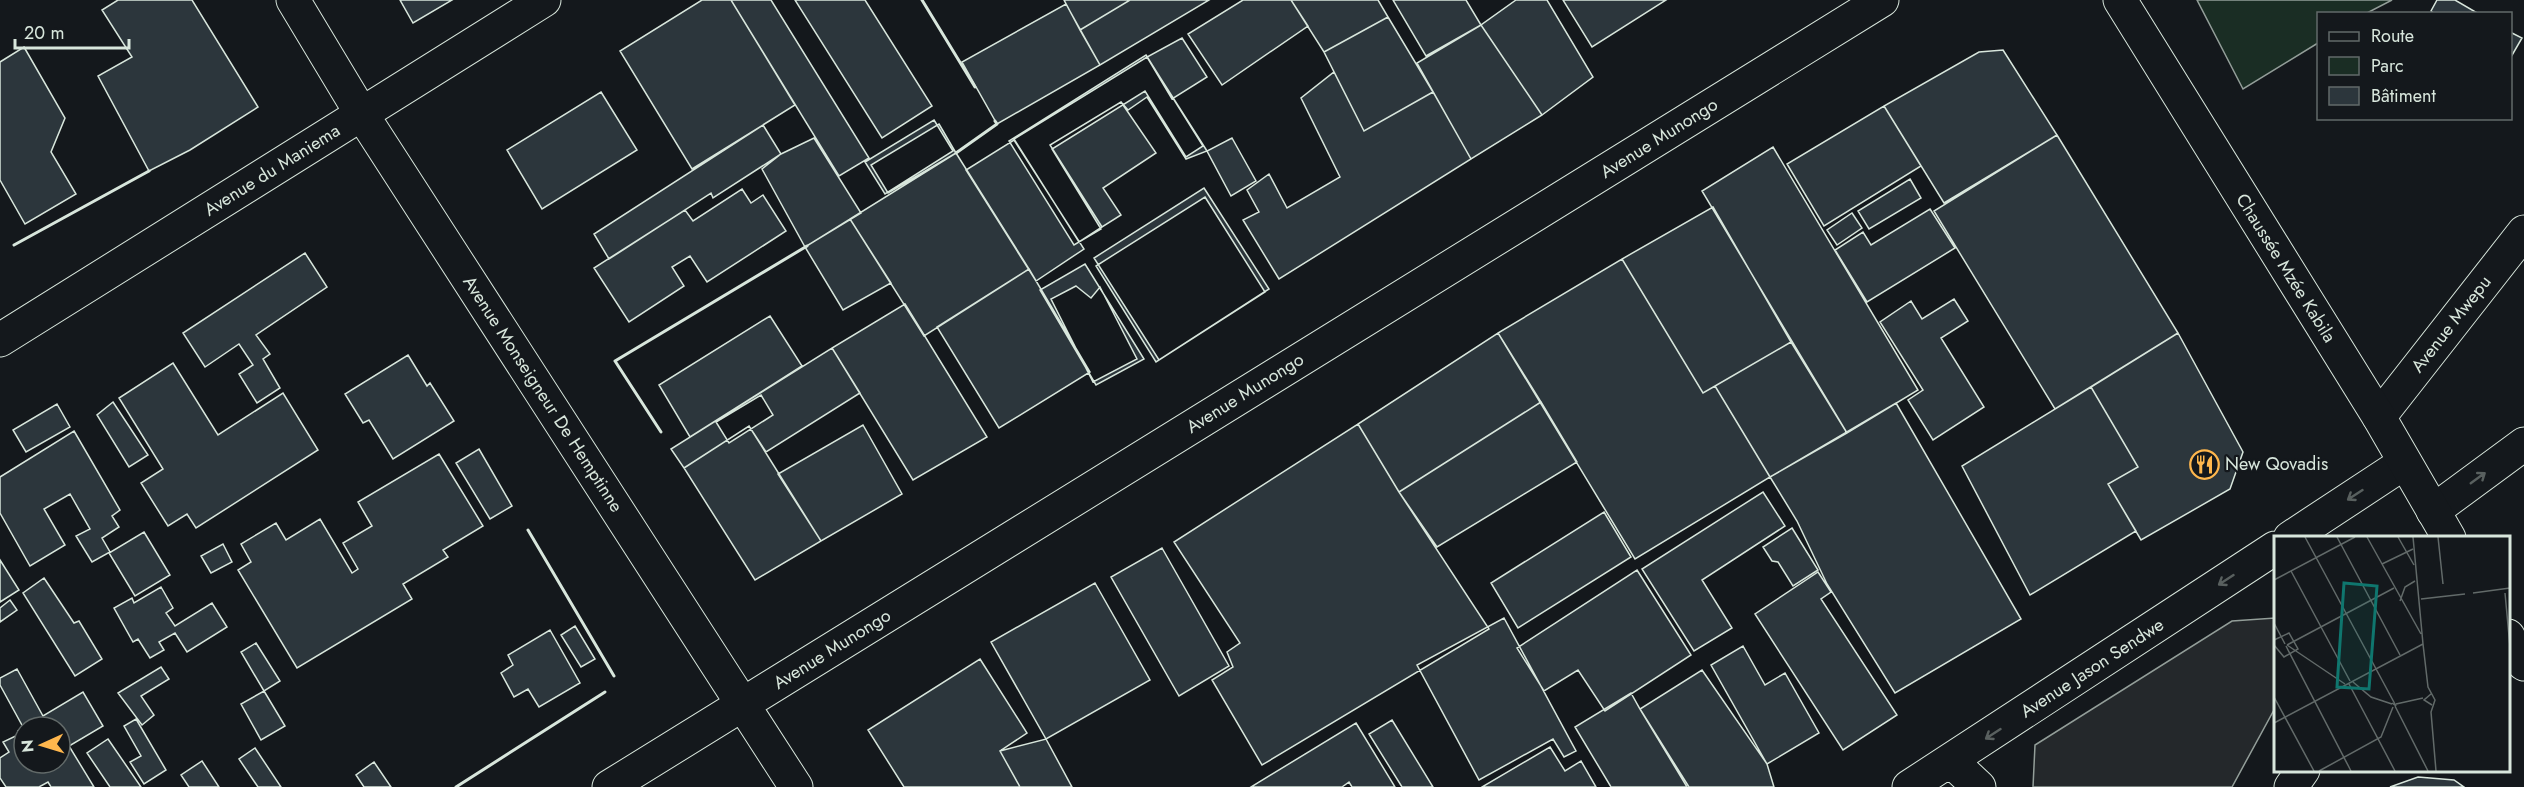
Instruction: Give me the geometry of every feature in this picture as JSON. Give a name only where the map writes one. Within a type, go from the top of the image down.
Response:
[{"type":"main road","name":"Avenue Monseigneur De Hemptinne","points":[[293,0],[361,113],[796,787]]},
{"type":"main road","name":"Avenue du Maniema","points":[[0,340],[544,0]]},
{"type":"main road","name":"Avenue Munongo","points":[[609,787],[1882,0]]},
{"type":"main road","name":"Chaussée Mzée Kabila","points":[[2120,0],[2379,417],[2441,525]]},
{"type":"main road","name":"Avenue Mwepu","points":[[2379,417],[2524,232]]},
{"type":"main road","points":[[2441,525],[2524,444]]},
{"type":"main road","points":[[2293,536],[2404,463]]},
{"type":"main road","name":"Avenue Jason Sendwe","points":[[1909,787],[2274,549]]},
{"type":"main road","points":[[2509,638],[2524,664]]},
{"type":"main road","points":[[1951,761],[1979,787]]},
{"type":"main road","points":[[2291,787],[2302,772]]},
{"type":"green space","points":[[2197,0],[2392,0],[2369,12],[2317,12],[2317,44],[2243,89]]},
{"type":"shaded area","points":[[2274,618],[2274,710],[2232,787],[2033,787],[2035,745],[2232,621]]},
{"type":"building","points":[[118,0],[192,0],[258,107],[190,150],[149,171],[98,76],[132,57],[102,10]]},
{"type":"building","points":[[400,0],[452,0],[413,23]]},
{"type":"building","points":[[702,0],[731,0],[795,105],[692,169],[620,51]]},
{"type":"building","points":[[731,0],[771,0],[869,158],[839,176]]},
{"type":"building","points":[[795,0],[865,0],[932,106],[882,138]]},
{"type":"building","points":[[1064,0],[1130,0],[1080,30]]},
{"type":"building","points":[[1130,0],[1209,0],[1100,65],[1080,30]]},
{"type":"building","points":[[1243,0],[1291,0],[1308,26],[1222,85],[1188,34]]},
{"type":"building","points":[[1291,0],[1378,0],[1388,17],[1324,52]]},
{"type":"building","points":[[1393,0],[1466,0],[1481,25],[1426,56]]},
{"type":"building","points":[[1516,0],[1547,0],[1593,77],[1542,115],[1481,25]]},
{"type":"building","points":[[1563,0],[1666,0],[1592,47]]},
{"type":"building","points":[[2437,0],[2455,0],[2476,12],[2432,12]]},
{"type":"building","points":[[1066,4],[1100,65],[997,124],[962,62]]},
{"type":"building","points":[[1388,17],[1433,92],[1364,131],[1324,52]]},
{"type":"building","points":[[1481,25],[1542,115],[1471,159],[1417,63]]},
{"type":"building","points":[[2512,33],[2522,38],[2512,55]]},
{"type":"building","points":[[1182,38],[1207,77],[1172,99],[1147,57]]},
{"type":"building","points":[[24,47],[65,118],[51,152],[76,194],[25,224],[0,180],[0,62]]},
{"type":"building","points":[[2003,50],[2057,135],[1944,203],[1884,106],[1979,52]]},
{"type":"building","points":[[1146,55],[1203,146],[1186,157],[1145,91],[1052,149],[1101,229],[1074,245],[1009,141]]},
{"type":"building","points":[[1147,57],[1207,151],[1186,159],[1147,97],[1128,110],[1121,102],[1050,145],[1102,227],[1079,242],[1014,139]]},
{"type":"building","points":[[1334,72],[1364,131],[1433,92],[1471,159],[1279,279],[1243,220],[1259,212],[1247,190],[1269,174],[1287,208],[1340,177],[1301,98]]},
{"type":"building","points":[[601,92],[637,150],[542,209],[507,150]]},
{"type":"building","points":[[1121,102],[1156,153],[1103,188],[1121,215],[1102,227],[1050,145]]},
{"type":"building","points":[[1884,106],[1921,166],[1824,226],[1787,164]]},
{"type":"building","points":[[934,120],[953,151],[885,194],[865,162]]},
{"type":"building","points":[[939,124],[956,153],[888,193],[871,165]]},
{"type":"building","points":[[763,125],[781,154],[713,198],[711,193],[609,259],[594,234]]},
{"type":"building","points":[[2057,135],[2178,333],[2055,409],[1934,211]]},
{"type":"building","points":[[814,138],[861,213],[805,247],[762,169],[781,154]]},
{"type":"building","points":[[1232,138],[1256,181],[1231,196],[1207,151]]},
{"type":"building","points":[[1014,140],[1084,249],[1036,281],[966,170]]},
{"type":"building","points":[[1773,147],[1918,390],[1847,433],[1702,191]]},
{"type":"building","points":[[956,153],[1029,269],[924,336],[850,219]]},
{"type":"building","points":[[1910,179],[1921,198],[1869,229],[1858,211]]},
{"type":"building","points":[[1204,188],[1269,289],[1159,360],[1094,258]]},
{"type":"building","points":[[742,189],[751,203],[763,195],[786,231],[707,282],[690,256],[672,267],[684,286],[629,322],[594,268],[685,210],[693,221]]},
{"type":"building","points":[[1205,197],[1265,292],[1156,362],[1096,266]]},
{"type":"building","points":[[1713,207],[1791,342],[1703,393],[1622,259]]},
{"type":"building","points":[[1930,209],[1955,248],[1867,302],[1835,250],[1863,232],[1871,245]]},
{"type":"building","points":[[1852,213],[1862,228],[1837,245],[1827,230]]},
{"type":"building","points":[[850,219],[891,283],[843,310],[805,247]]},
{"type":"building","points":[[305,253],[327,287],[256,335],[270,354],[263,359],[280,388],[257,403],[239,374],[253,365],[239,344],[205,367],[183,333]]},
{"type":"building","points":[[1622,259],[1703,393],[1715,386],[1770,477],[1635,559],[1498,333]]},
{"type":"building","points":[[1085,264],[1144,359],[1096,385],[1040,290]]},
{"type":"building","points":[[1029,269],[1090,372],[999,428],[937,327]]},
{"type":"building","points":[[1076,286],[1091,298],[1100,287],[1137,359],[1093,382],[1051,299]]},
{"type":"building","points":[[1954,299],[1968,321],[1941,338],[1984,407],[1933,440],[1908,400],[1923,390],[1880,322],[1911,301],[1922,319]]},
{"type":"building","points":[[905,304],[987,437],[913,480],[832,348]]},
{"type":"building","points":[[770,316],[802,366],[690,437],[659,385]]},
{"type":"building","points":[[1498,333],[1541,402],[1399,492],[1358,424]]},
{"type":"building","points":[[2178,333],[2243,452],[2230,489],[2141,540],[2108,484],[2138,467],[2091,387]]},
{"type":"building","points":[[1791,342],[1847,433],[1770,477],[1715,386]]},
{"type":"building","points":[[832,348],[860,393],[766,452],[749,426],[684,468],[671,449]]},
{"type":"building","points":[[408,355],[427,386],[430,383],[454,421],[393,459],[369,420],[363,423],[345,394]]},
{"type":"building","points":[[173,363],[218,435],[283,393],[318,450],[196,528],[187,514],[168,526],[141,483],[163,469],[119,398]]},
{"type":"building","points":[[2091,387],[2138,467],[2108,484],[2136,531],[2030,595],[1962,466]]},
{"type":"building","points":[[761,395],[773,415],[729,443],[716,422]]},
{"type":"building","points":[[113,402],[148,455],[129,467],[97,415]]},
{"type":"building","points":[[1541,402],[1577,462],[1437,547],[1399,492]]},
{"type":"building","points":[[1896,403],[2021,619],[1895,693],[1827,584],[1797,521],[1770,477]]},
{"type":"building","points":[[57,404],[70,427],[26,452],[13,430]]},
{"type":"building","points":[[1358,424],[1399,492],[1489,629],[1262,765],[1212,680],[1233,667],[1227,652],[1240,643],[1174,542]]},
{"type":"building","points":[[863,425],[902,494],[821,541],[778,474]]},
{"type":"building","points":[[749,426],[821,541],[755,580],[684,468]]},
{"type":"building","points":[[74,431],[120,510],[112,516],[119,527],[102,538],[110,552],[92,562],[76,536],[90,529],[70,494],[44,509],[65,545],[30,566],[0,513],[0,477]]},
{"type":"building","points":[[479,449],[512,506],[490,519],[456,463]]},
{"type":"building","points":[[439,454],[483,526],[443,550],[448,557],[403,584],[412,599],[297,668],[238,570],[251,562],[241,544],[276,523],[286,540],[320,519],[352,573],[358,569],[343,543],[372,526],[358,502]]},
{"type":"building","points":[[1763,492],[1785,526],[1702,580],[1732,628],[1694,651],[1642,569]]},
{"type":"building","points":[[1604,512],[1631,557],[1518,628],[1491,583]]},
{"type":"building","points":[[1792,528],[1818,570],[1793,586],[1778,562],[1772,561],[1763,547]]},
{"type":"building","points":[[144,532],[170,575],[135,596],[109,553]]},
{"type":"building","points":[[223,544],[232,562],[211,573],[201,556]]},
{"type":"building","points":[[1162,548],[1229,666],[1179,696],[1111,577]]},
{"type":"building","points":[[0,560],[19,590],[0,602]]},
{"type":"building","points":[[1637,570],[1691,655],[1605,711],[1578,670],[1544,691],[1517,648]]},
{"type":"building","points":[[1818,572],[1831,592],[1821,599],[1897,715],[1843,750],[1755,614]]},
{"type":"building","points":[[44,578],[74,623],[79,621],[102,659],[75,676],[23,593]]},
{"type":"building","points":[[1095,583],[1150,680],[1046,739],[991,642]]},
{"type":"building","points":[[161,587],[173,608],[166,613],[175,626],[212,603],[227,627],[187,652],[175,633],[159,642],[164,650],[150,658],[138,639],[133,642],[114,608],[132,598],[134,603]]},
{"type":"building","points":[[10,600],[17,610],[0,622],[0,608]]},
{"type":"building","points":[[1504,618],[1576,751],[1564,757],[1553,739],[1479,780],[1417,665]]},
{"type":"building","points":[[575,626],[595,659],[581,667],[561,635]]},
{"type":"building","points":[[550,630],[580,683],[539,707],[528,689],[514,697],[501,673],[513,665],[508,655]]},
{"type":"building","points":[[256,643],[280,681],[264,691],[241,652]]},
{"type":"building","points":[[1743,646],[1765,685],[1785,673],[1819,733],[1767,764],[1711,665]]},
{"type":"building","points":[[980,659],[1027,733],[1000,751],[1020,787],[904,787],[868,730]]},
{"type":"building","points":[[161,667],[169,679],[141,696],[154,715],[142,725],[118,693]]},
{"type":"building","points":[[17,669],[42,715],[16,715],[0,685],[0,678]]},
{"type":"building","points":[[1702,670],[1767,764],[1774,787],[1689,787],[1640,709]]},
{"type":"building","points":[[264,691],[285,726],[261,740],[241,704]]},
{"type":"building","points":[[83,692],[103,726],[72,744],[72,715],[45,715]]},
{"type":"building","points":[[1631,693],[1687,787],[1611,787],[1575,727]]},
{"type":"building","points":[[136,719],[166,770],[144,784],[130,762],[141,756],[124,726]]},
{"type":"building","points":[[1392,720],[1433,787],[1402,787],[1369,734]]},
{"type":"building","points":[[1356,723],[1395,787],[1352,787],[1349,782],[1342,787],[1251,787]]},
{"type":"building","points":[[12,738],[12,775],[72,775],[72,751],[94,787],[51,787],[48,782],[39,787],[6,787],[0,778],[0,758],[9,752],[3,742]]},
{"type":"building","points":[[108,739],[141,787],[110,787],[87,753]]},
{"type":"building","points":[[1046,739],[1072,787],[1020,787],[1000,751]]},
{"type":"building","points":[[1550,747],[1565,771],[1581,761],[1596,787],[1482,787]]},
{"type":"building","points":[[255,748],[281,787],[258,787],[239,759]]},
{"type":"building","points":[[202,761],[219,787],[189,787],[181,775]]},
{"type":"building","points":[[374,762],[391,787],[364,787],[356,775]]},
{"type":"building","points":[[2418,777],[2454,780],[2464,787],[2390,787]]},
{"type":"wall","points":[[922,0],[975,87]]},
{"type":"wall","points":[[956,153],[997,124],[995,121]]},
{"type":"wall","points":[[14,245],[149,171]]},
{"type":"wall","points":[[661,432],[615,361],[807,246]]},
{"type":"wall","points":[[528,530],[614,676]]},
{"type":"wall","points":[[456,787],[605,692]]},
{"type":"place","name":"New Qovadis","points":[[2204,464]]}]
